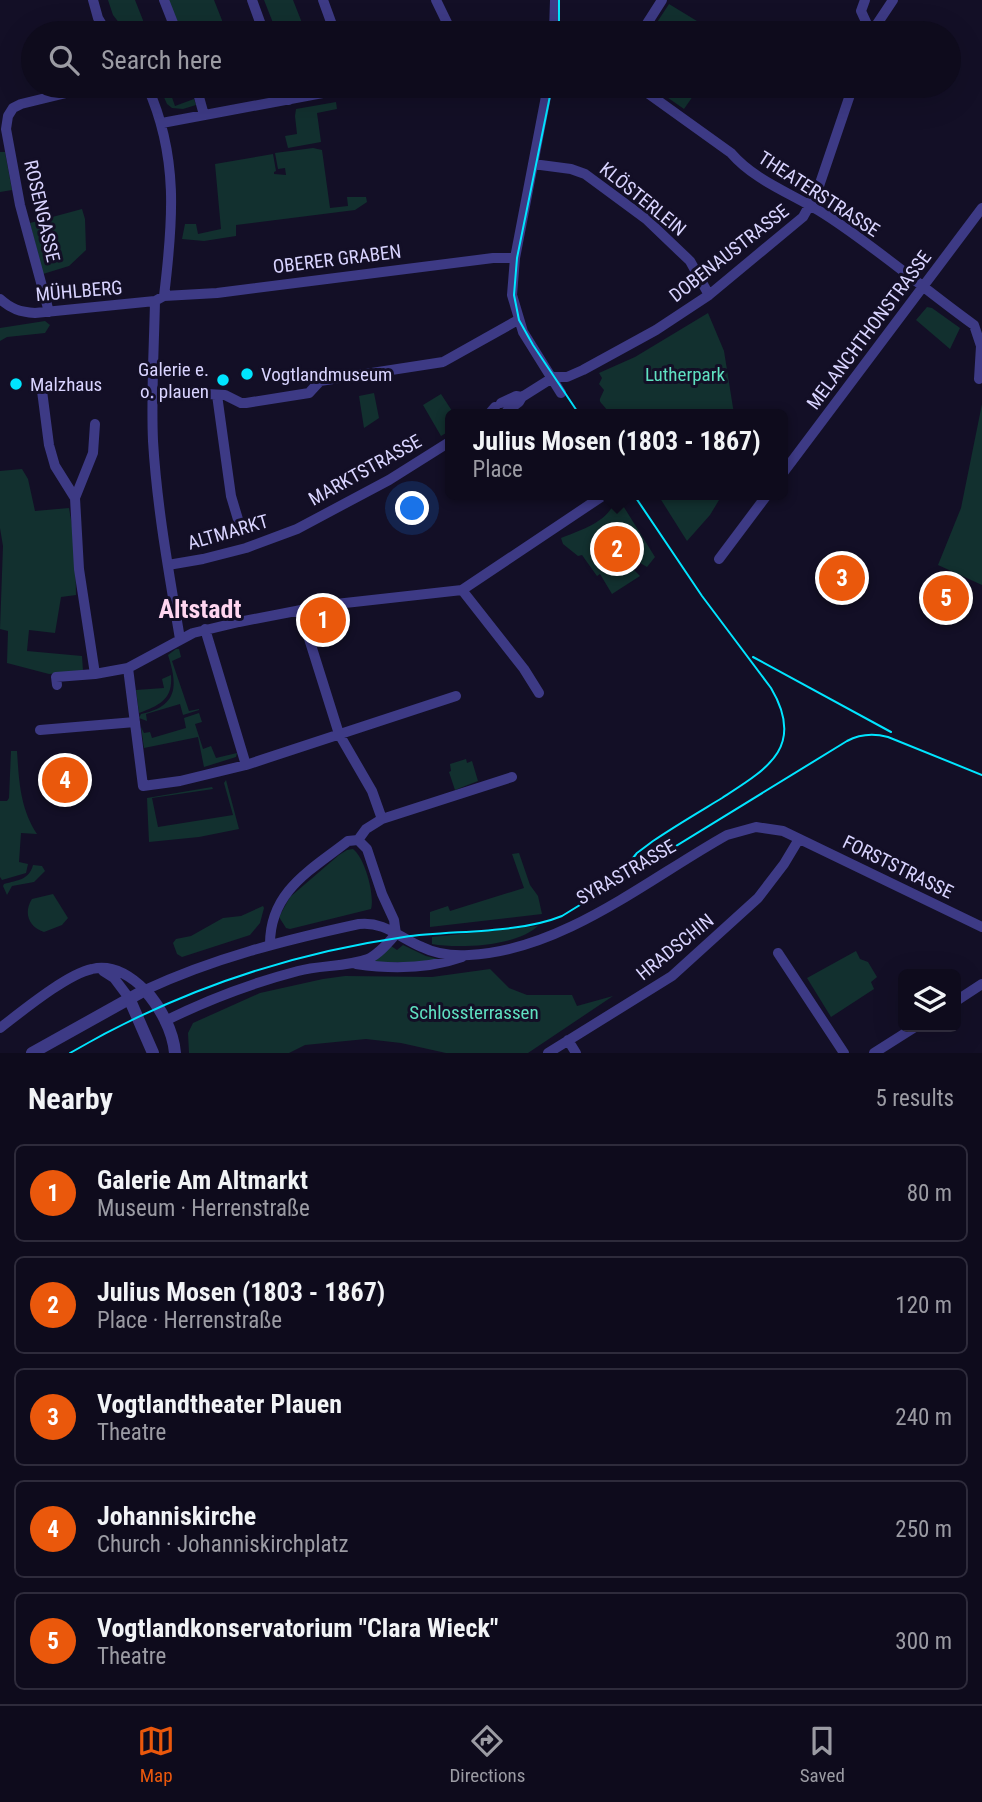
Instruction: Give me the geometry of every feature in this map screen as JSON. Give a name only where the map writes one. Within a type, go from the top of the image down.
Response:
[{"type":"street","points":[[93,0],[100,21]]},
{"type":"street","points":[[164,0],[172,21]]},
{"type":"street","points":[[252,0],[260,21]]},
{"type":"street","points":[[323,0],[331,21]]},
{"type":"street","points":[[436,0],[446,21]]},
{"type":"street","points":[[554,21],[555,0]]},
{"type":"street","points":[[649,21],[662,0]]},
{"type":"street","points":[[865,0],[861,11],[866,21]]},
{"type":"street","points":[[878,21],[892,0]]},
{"type":"street","name":"ROSENGASSE","points":[[49,98],[13,108],[8,116],[6,130],[20,205],[49,312]]},
{"type":"street","points":[[152,98],[162,123],[172,186],[160,299],[152,416],[155,467],[180,639]]},
{"type":"street","points":[[199,98],[204,115]]},
{"type":"street","points":[[162,123],[298,98]]},
{"type":"street","points":[[546,98],[515,258],[512,295],[518,320],[561,394]]},
{"type":"street","name":"THEATERSTRASSE","points":[[654,98],[761,178],[826,215],[974,325],[981,346],[979,379]]},
{"type":"street","name":"DOBENAUSTRASSE","points":[[551,379],[567,377],[583,370],[656,330],[709,295],[803,217],[811,206],[849,98]]},
{"type":"street","name":"KLÖSTERLEIN","points":[[533,164],[571,169],[585,174],[605,188],[646,219],[690,261],[709,295]]},
{"type":"street","name":"MELANCHTHONSTRASSE","points":[[788,466],[982,208]]},
{"type":"street","name":"OBERER GRABEN","points":[[160,299],[493,258],[515,258]]},
{"type":"street","name":"MÜHLBERG","points":[[0,299],[10,308],[23,312],[49,312],[160,299]]},
{"type":"street","points":[[154,391],[217,395],[246,403],[309,393],[320,381],[443,362],[518,320]]},
{"type":"street","points":[[498,409],[519,402],[522,397],[551,379]]},
{"type":"street","points":[[41,383],[49,445],[55,466],[75,498]]},
{"type":"street","points":[[217,395],[231,496],[240,526]]},
{"type":"street","points":[[95,424],[93,453],[75,498],[79,569],[95,674]]},
{"type":"street","name":"MARKTSTRASSE","points":[[297,529],[389,480],[445,446]]},
{"type":"street","points":[[57,685],[56,677],[128,668],[180,639],[205,629],[313,608],[462,590],[597,500]]},
{"type":"street","points":[[719,559],[762,500]]},
{"type":"street","name":"ALTMARKT","points":[[168,565],[246,548],[297,529]]},
{"type":"street","points":[[462,590],[524,668],[539,693]]},
{"type":"street","points":[[300,610],[339,734],[372,791],[382,819]]},
{"type":"street","points":[[205,629],[246,765]]},
{"type":"street","points":[[128,668],[143,786],[180,781],[246,765],[456,696]]},
{"type":"street","points":[[40,730],[135,722]]},
{"type":"street","points":[[270,944],[274,915],[288,890],[348,841],[358,840],[366,829],[382,819],[512,777]]},
{"type":"street","name":"SYRASTRASSE","points":[[352,963],[372,966],[428,966],[519,946],[564,930],[735,832],[756,827],[774,828],[799,839]]},
{"type":"street","name":"FORSTSTRASSE","points":[[799,839],[982,927]]},
{"type":"street","name":"HRADSCHIN","points":[[548,1053],[672,976],[758,898],[799,839]]},
{"type":"street","points":[[358,840],[367,849],[396,934]]},
{"type":"street","points":[[32,1053],[129,998],[187,971],[270,944],[372,922],[388,906]]},
{"type":"street","name":"SYRASTRASSE","points":[[372,922],[428,950],[469,955]]},
{"type":"street","name":"SYRASTRASSE","points":[[144,1030],[191,1007],[257,983],[300,970],[352,963],[372,957],[396,934]]},
{"type":"street","points":[[778,953],[845,1053]]},
{"type":"street","points":[[100,969],[114,978],[129,998],[153,1053]]},
{"type":"street","points":[[0,1028],[51,991],[87,971],[100,969],[125,974],[145,990],[165,1021],[175,1053]]},
{"type":"street","points":[[961,998],[982,984]]},
{"type":"street","points":[[874,1053],[907,1032]]},
{"type":"street","points":[[568,1041],[576,1053]]},
{"type":"green space","points":[[108,0],[135,0],[143,21],[118,21]]},
{"type":"green space","points":[[167,0],[214,0],[222,21],[174,21]]},
{"type":"green space","points":[[264,0],[293,0],[301,21],[272,21]]},
{"type":"green space","points":[[669,4],[697,21],[658,21]]},
{"type":"green space","points":[[164,98],[172,98],[175,106],[194,99],[196,105],[183,109],[172,108]]},
{"type":"green space","points":[[668,98],[692,98],[684,109]]},
{"type":"green space","points":[[336,102],[337,109],[317,113],[321,142],[288,148],[285,136],[297,134],[296,109]]},
{"type":"green space","points":[[313,148],[322,150],[330,208],[348,206],[347,197],[366,197],[367,202],[355,210],[236,225],[236,236],[204,241],[182,239],[185,224],[196,224],[198,234],[221,229],[215,164],[273,154],[276,171],[274,174],[286,175],[285,168],[278,169],[275,153]]},
{"type":"green space","points":[[0,152],[5,152],[12,190],[0,192]]},
{"type":"green space","points":[[82,209],[86,250],[69,266],[43,274],[30,223]]},
{"type":"green space","points":[[927,307],[960,328],[950,349],[916,320]]},
{"type":"green space","name":"Lutherpark","points":[[708,313],[724,351],[733,409],[606,409],[600,401],[604,390],[599,384],[602,378],[599,373],[635,357]]},
{"type":"green space","points":[[45,321],[50,325],[45,333],[7,337],[0,341],[0,328]]},
{"type":"green space","points":[[374,393],[379,418],[364,428],[359,396]]},
{"type":"green space","points":[[441,394],[451,409],[445,409],[445,434],[441,436],[423,405]]},
{"type":"green space","points":[[982,404],[982,585],[938,565],[961,508]]},
{"type":"green space","points":[[22,469],[28,479],[35,511],[69,508],[75,543],[76,595],[61,597],[55,633],[29,630],[27,651],[82,656],[83,671],[49,674],[7,663],[8,631],[0,629],[3,546],[0,528],[0,471]]},
{"type":"green space","points":[[661,500],[719,500],[710,515],[687,541]]},
{"type":"green space","points":[[614,503],[622,504],[655,557],[647,567],[630,557],[622,539],[610,541],[606,550],[608,556],[614,561],[623,559],[640,576],[612,594],[600,574],[597,576],[582,555],[578,556],[563,544],[561,538],[599,521]]},
{"type":"green space","points":[[179,649],[181,657],[172,661],[189,711],[199,710],[183,715],[180,704],[146,714],[147,721],[139,718],[141,714],[162,706],[172,693],[174,685],[168,655]]},
{"type":"green space","points":[[171,675],[170,690],[164,700],[139,713],[136,690],[164,688],[162,679]]},
{"type":"green space","points":[[199,713],[202,722],[195,724],[203,749],[211,746],[216,758],[237,753],[236,757],[204,767],[198,737],[144,748],[141,727],[144,733],[150,732],[152,738],[186,728],[184,718]]},
{"type":"green space","points":[[11,751],[17,751],[24,804],[37,834],[21,833],[19,862],[28,864],[26,873],[2,880],[0,801],[7,801],[9,798]]},
{"type":"green space","points":[[466,759],[467,763],[472,761],[478,781],[455,790],[449,772],[450,764]]},
{"type":"green space","points":[[226,780],[239,829],[199,837],[149,842],[147,798],[212,787],[213,789],[152,798],[158,827],[233,815],[224,783]]},
{"type":"green space","points":[[353,849],[368,877],[372,895],[371,909],[286,928],[279,917],[290,897],[339,855]]},
{"type":"green space","points":[[519,853],[530,885],[538,896],[542,914],[430,927],[430,912],[448,906],[450,911],[524,888],[512,854]]},
{"type":"green space","points":[[33,865],[42,866],[45,871],[34,882],[12,886],[7,895],[4,884],[26,877]]},
{"type":"green space","points":[[53,894],[68,918],[62,925],[44,932],[31,923],[29,904],[32,899]]},
{"type":"green space","points":[[263,906],[260,923],[250,935],[182,957],[177,954],[173,943],[176,939],[191,936],[223,918],[241,916]]},
{"type":"green space","points":[[538,926],[529,933],[502,942],[457,946],[432,944],[432,937]]},
{"type":"green space","points":[[403,945],[438,959],[423,963],[371,962],[391,946],[397,950]]},
{"type":"green space","points":[[856,951],[860,959],[868,962],[877,977],[871,982],[874,989],[831,1017],[807,978]]},
{"type":"green space","name":"Schlossterrassen","points":[[490,969],[509,988],[527,995],[572,995],[577,1006],[613,996],[528,1053],[446,1053],[366,1039],[305,1045],[289,1053],[189,1053],[188,1033],[193,1023],[260,993],[345,976],[432,977]]},
{"type":"tram line","points":[[559,0],[559,21]]},
{"type":"tram line","points":[[550,98],[517,258],[514,295],[519,320],[576,409]]},
{"type":"tram line","points":[[616,879],[637,853],[653,841],[767,766],[783,741],[784,726],[781,708],[771,688],[702,596],[637,500]]},
{"type":"tram line","points":[[753,657],[891,732]]},
{"type":"tram line","points":[[70,1053],[109,1031],[190,994],[274,965],[360,944],[404,937],[526,926],[562,916],[857,737],[888,737],[982,775]]},
{"type":"place","name":"Vogtlandmuseum","points":[[247,374]]},
{"type":"place","name":"Galerie e. o. plauen","points":[[223,380]]},
{"type":"place","name":"Malzhaus","points":[[16,384]]},
{"type":"place","name":"Julius Mosen (1803 - 1867)","points":[[617,549]]},
{"type":"place","name":"Vogtlandtheater Plauen","points":[[842,578]]},
{"type":"place","name":"Vogtlandkonservatorium \"Clara Wieck\"","points":[[946,598]]},
{"type":"place","name":"Galerie Am Altmarkt","points":[[323,620]]},
{"type":"place","name":"Johanniskirche","points":[[65,780]]},
{"type":"district","name":"Altstadt","points":[[200,609]]}]
